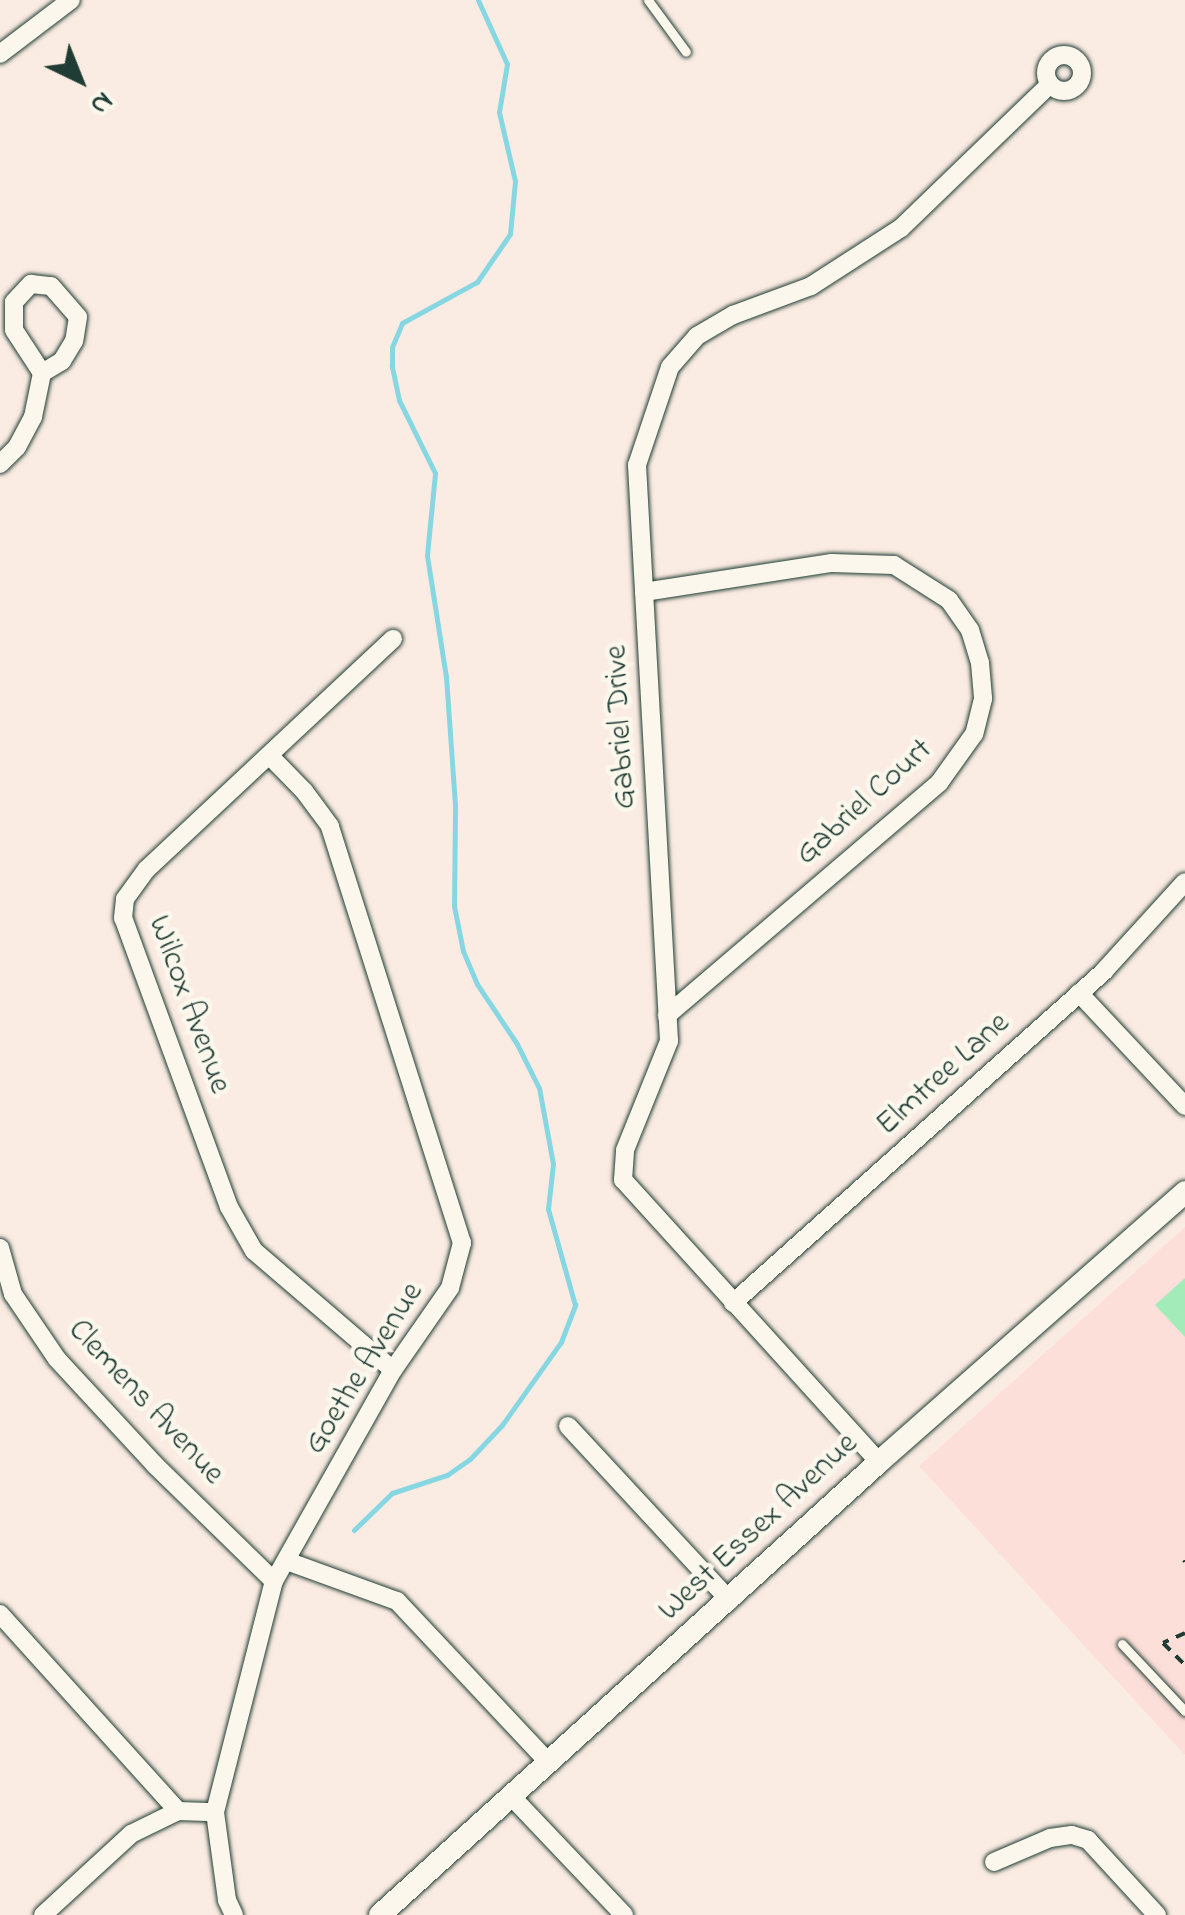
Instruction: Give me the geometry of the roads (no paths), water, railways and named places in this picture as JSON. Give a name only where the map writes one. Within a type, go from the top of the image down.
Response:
[{"type":"street","points":[[0,54],[71,0]]},
{"type":"street","name":"Gabriel Drive","points":[[879,1462],[623,1180],[625,1150],[669,1041],[638,466],[670,367],[696,336],[732,314],[811,286],[901,228],[1050,84]]},
{"type":"street","points":[[0,464],[17,447],[33,417],[42,373],[14,330],[14,302],[31,284],[50,286],[78,317],[74,341],[62,360],[42,373]]},
{"type":"street","name":"Gabriel Court","points":[[644,592],[832,563],[894,565],[949,600],[970,630],[983,699],[974,734],[939,782],[667,1015]]},
{"type":"street","name":"Wilcox Avenue","points":[[392,1370],[254,1251],[229,1207],[123,918],[125,899],[147,869],[393,639]]},
{"type":"street","name":"Goethe Avenue","points":[[234,1915],[227,1900],[215,1812],[274,1581],[392,1370],[450,1288],[462,1243],[330,826],[304,791],[269,756]]},
{"type":"street","name":"Elmtree Lane","points":[[733,1303],[1079,993],[1185,882]]},
{"type":"street","points":[[1079,993],[1185,1106]]},
{"type":"street","name":"West Essex Avenue","points":[[380,1915],[879,1462],[1185,1192]]},
{"type":"street","name":"Clemens Avenue","points":[[0,1248],[13,1294],[57,1359],[274,1581]]},
{"type":"street","points":[[568,1426],[730,1600]]},
{"type":"street","points":[[287,1561],[397,1601],[548,1764]]},
{"type":"street","points":[[0,1614],[178,1812]]},
{"type":"street","points":[[512,1796],[624,1915]]},
{"type":"street","points":[[43,1915],[131,1834],[178,1812],[215,1812]]},
{"type":"street","points":[[994,1862],[1050,1838],[1072,1835],[1088,1840],[1157,1915]]},
{"type":"lane","points":[[648,0],[686,52]]},
{"type":"lane","points":[[1122,1644],[1185,1710]]},
{"type":"waterway","points":[[354,1530],[392,1493],[447,1475],[470,1459],[502,1425],[561,1342],[575,1305],[548,1209],[553,1164],[539,1088],[517,1044],[477,984],[463,951],[454,906],[455,805],[446,677],[427,555],[435,473],[399,400],[392,366],[392,347],[402,323],[477,282],[510,234],[515,181],[499,112],[507,64],[478,0]]}]
